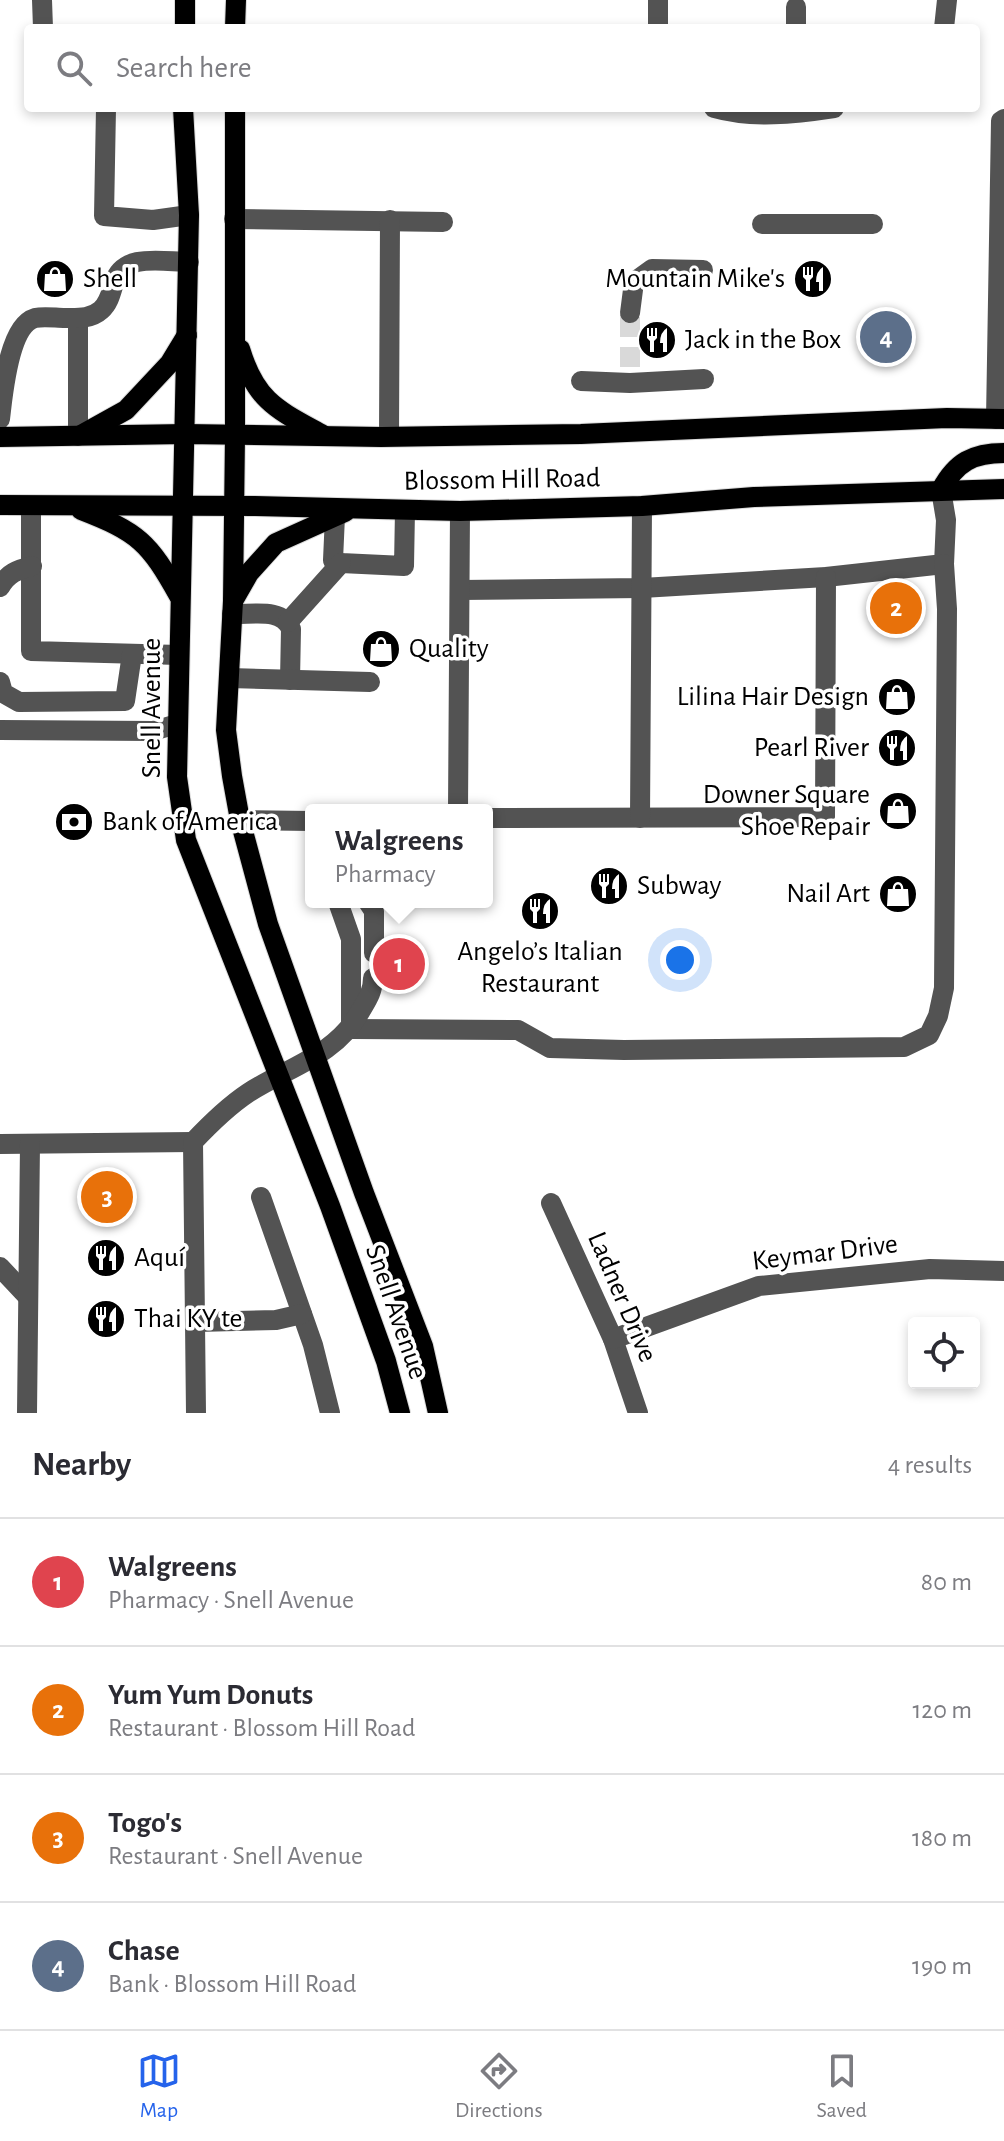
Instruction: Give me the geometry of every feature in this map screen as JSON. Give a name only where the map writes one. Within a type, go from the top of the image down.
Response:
[{"type":"main road","points":[[185,0],[185,24]]},
{"type":"main road","points":[[235,24],[236,0]]},
{"type":"main road","name":"Snell Avenue","points":[[182,112],[189,262],[177,777],[186,840],[280,1076],[386,1361],[400,1413]]},
{"type":"main road","name":"Snell Avenue","points":[[235,112],[234,506],[226,730],[240,820],[268,924],[364,1193],[423,1346],[438,1410]]},
{"type":"main road","points":[[235,333],[245,365],[268,404],[326,436]]},
{"type":"main road","points":[[78,436],[126,410],[170,363],[188,334]]},
{"type":"main road","name":"Blossom Hill Road","points":[[0,437],[581,434],[947,418],[1000,419]]},
{"type":"main road","points":[[941,490],[947,478],[968,459],[982,453],[1004,453]]},
{"type":"main road","name":"Blossom Hill Road","points":[[0,505],[234,506],[344,512],[460,511],[1004,489]]},
{"type":"main road","points":[[69,505],[118,524],[148,546],[181,598]]},
{"type":"main road","points":[[232,608],[249,573],[276,543],[344,512]]},
{"type":"street","points":[[42,0],[43,24]]},
{"type":"street","points":[[658,0],[658,24]]},
{"type":"street","points":[[944,24],[947,0]]},
{"type":"street","points":[[796,7],[796,24]]},
{"type":"street","points":[[106,112],[104,216],[153,220],[189,215]]},
{"type":"street","points":[[1000,419],[1001,121],[1004,119]]},
{"type":"street","points":[[234,219],[443,222]]},
{"type":"street","points":[[389,436],[390,220]]},
{"type":"street","points":[[762,224],[873,224]]},
{"type":"street","points":[[0,419],[8,341],[27,322],[37,317],[78,318],[101,310],[110,298],[114,280],[121,268],[131,262],[189,262]]},
{"type":"street","points":[[630,313],[634,282],[652,269],[703,270]]},
{"type":"street","points":[[78,318],[78,436]]},
{"type":"street","points":[[581,381],[630,375],[704,379]]},
{"type":"street","points":[[351,1029],[518,1030],[550,1048],[624,1050],[904,1047],[929,1035],[938,1016],[944,988],[947,609],[944,564],[946,520],[941,490]]},
{"type":"street","points":[[31,506],[31,651],[179,655]]},
{"type":"street","points":[[640,818],[642,506]]},
{"type":"street","points":[[344,512],[333,560],[404,566],[405,510]]},
{"type":"street","points":[[458,804],[460,511]]},
{"type":"street","points":[[288,622],[341,563]]},
{"type":"street","points":[[460,590],[642,588],[826,577],[944,564]]},
{"type":"street","points":[[0,587],[6,577],[32,566]]},
{"type":"street","points":[[493,818],[825,817],[826,577]]},
{"type":"street","points":[[232,608],[281,616],[288,622],[291,629],[290,680]]},
{"type":"street","points":[[0,682],[3,693],[19,702],[125,701],[132,654]]},
{"type":"street","points":[[229,678],[370,682]]},
{"type":"street","points":[[0,730],[153,731],[177,724]]},
{"type":"street","points":[[240,820],[305,822]]},
{"type":"street","points":[[340,908],[351,939],[351,1029]]},
{"type":"street","points":[[372,908],[374,953]]},
{"type":"street","points":[[196,1413],[193,1142],[214,1118],[249,1093],[337,1043],[351,1029],[373,990],[373,978]]},
{"type":"street","points":[[0,1144],[193,1142]]},
{"type":"street","points":[[27,1413],[30,1144]]},
{"type":"street","points":[[261,1197],[313,1345],[330,1413]]},
{"type":"street","name":"Ladner Drive","points":[[551,1203],[613,1339],[638,1413]]},
{"type":"street","points":[[0,1267],[28,1297]]},
{"type":"street","name":"Keymar Drive","points":[[613,1339],[759,1286],[930,1269],[1004,1271]]},
{"type":"street","points":[[197,1322],[276,1320],[302,1314]]},
{"type":"tunnel","points":[[630,313],[630,367]]},
{"type":"place","name":"Shell","points":[[55,279]]},
{"type":"place","name":"Mountain Mike's","points":[[813,279]]},
{"type":"place","name":"Chase","points":[[886,337]]},
{"type":"place","name":"Jack in the Box","points":[[657,340]]},
{"type":"place","name":"Yum Yum Donuts","points":[[896,608]]},
{"type":"place","name":"Quality","points":[[381,649]]},
{"type":"place","name":"Lilina Hair Design","points":[[897,697]]},
{"type":"place","name":"Pearl River","points":[[897,748]]},
{"type":"place","name":"Downer Square Shoe Repair","points":[[898,811]]},
{"type":"place","name":"Bank of America","points":[[74,822]]},
{"type":"place","name":"Subway","points":[[609,886]]},
{"type":"place","name":"Nail Art","points":[[898,894]]},
{"type":"place","name":"Angelo’s Italian Restaurant","points":[[540,911]]},
{"type":"place","name":"Walgreens","points":[[399,964]]},
{"type":"place","name":"Togo's","points":[[107,1197]]},
{"type":"place","name":"Aquí","points":[[106,1258]]},
{"type":"place","name":"Thai KY te","points":[[106,1319]]}]
